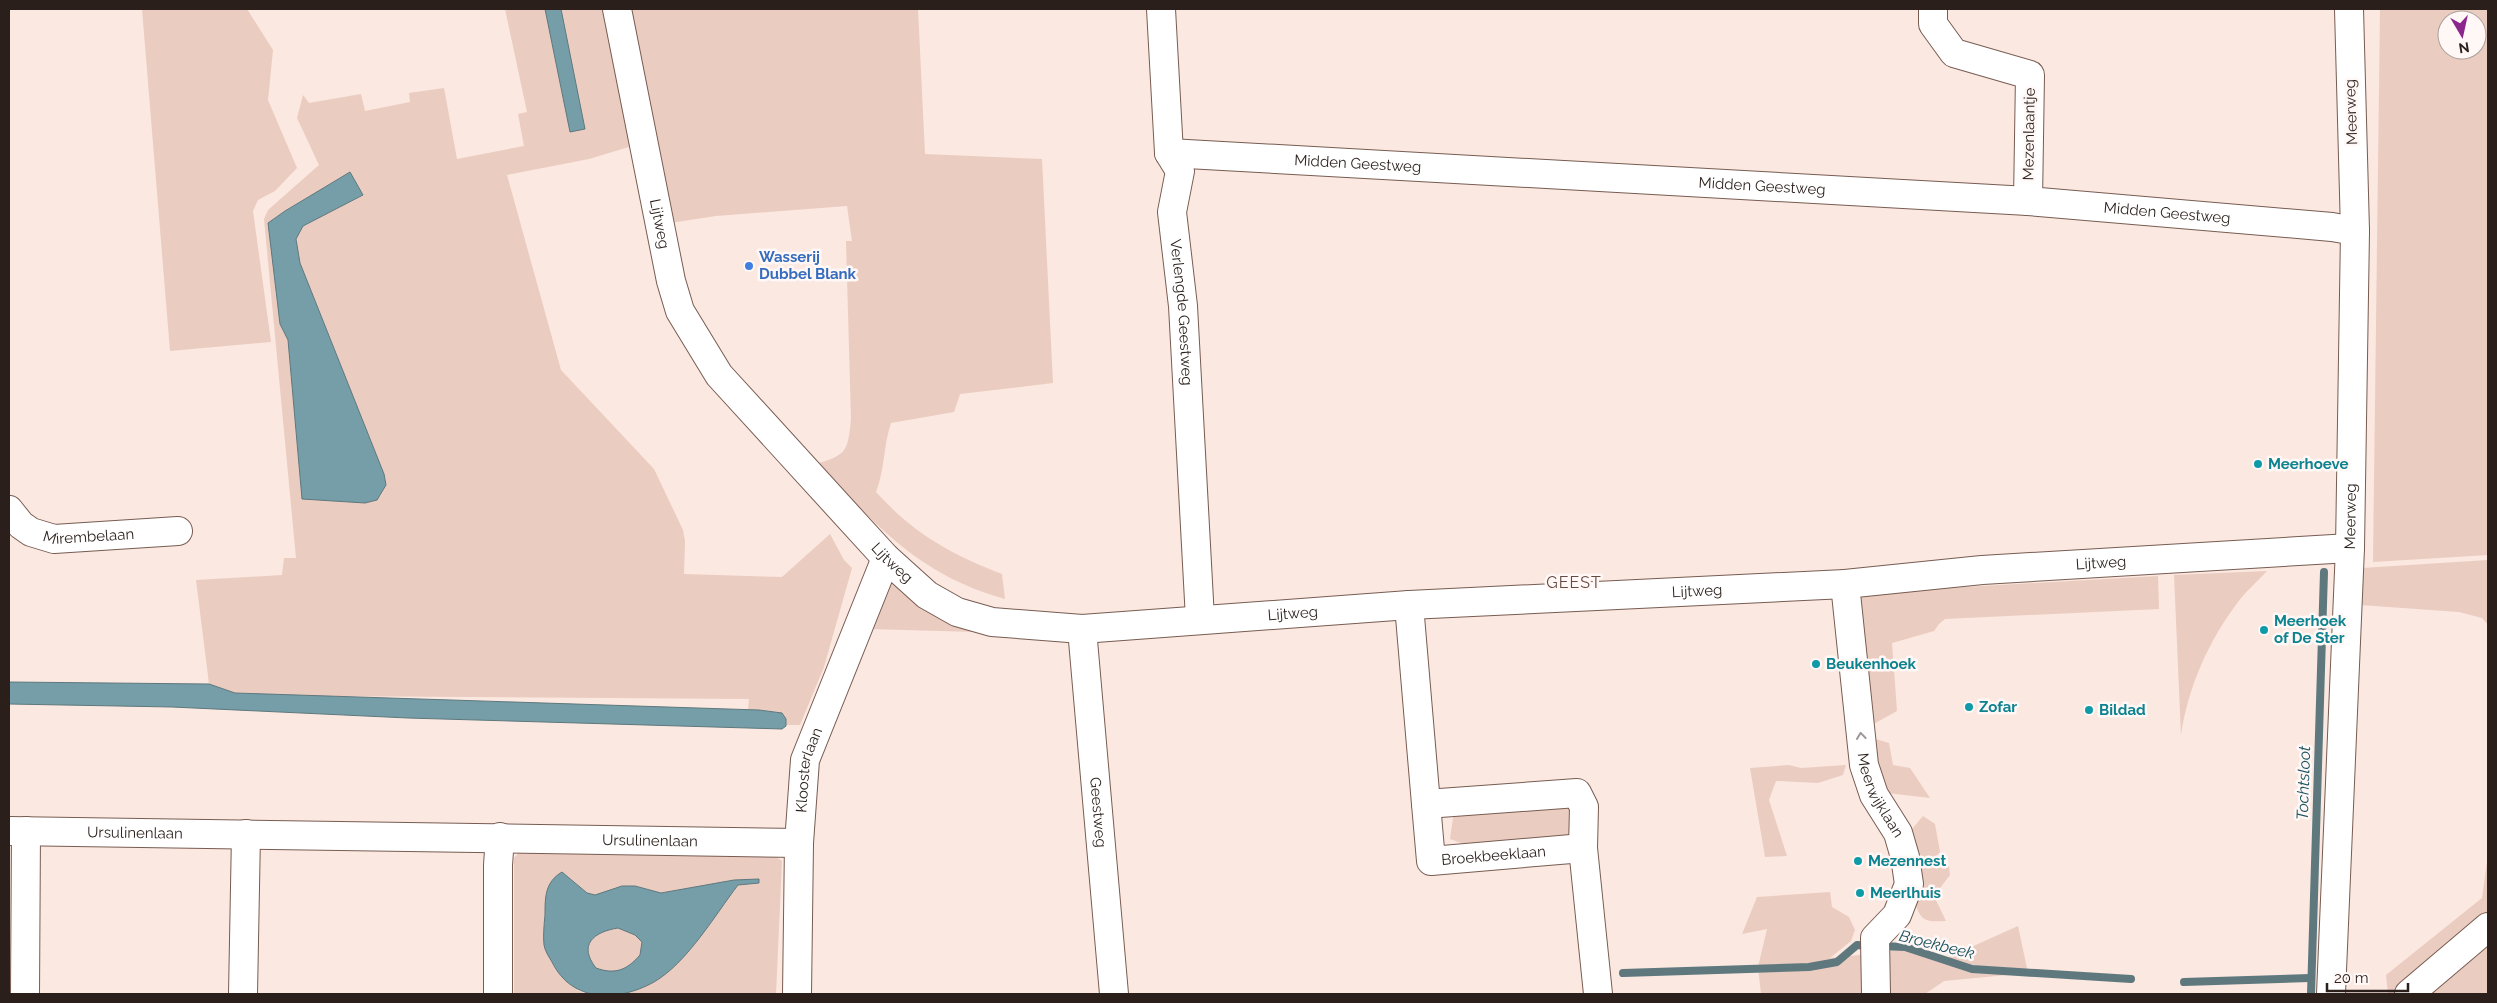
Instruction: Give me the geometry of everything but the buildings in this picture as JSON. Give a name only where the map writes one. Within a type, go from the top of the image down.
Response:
[{"type":"street","name":"Lijtweg","points":[[617,9],[645,160],[671,282],[680,311],[719,376],[886,558],[927,595],[957,612],[992,622],[1082,629],[1409,605],[1845,584],[1982,570],[2350,548]]},
{"type":"street","name":"Verlengde Geestweg","points":[[1160,9],[1169,153],[1180,171],[1172,212],[1183,306],[1200,619]]},
{"type":"street","name":"Mezenlaantje","points":[[1933,9],[1933,24],[1954,53],[2030,76],[2028,202]]},
{"type":"street","name":"Meerweg","points":[[2331,994],[2350,548],[2355,231],[2349,9]]},
{"type":"street","name":"Midden Geestweg","points":[[1169,153],[2028,202],[2355,231]]},
{"type":"street","name":"Mirembelaan","points":[[9,510],[21,525],[31,532],[54,539],[178,531]]},
{"type":"street","name":"Kloosterlaan","points":[[797,994],[799,843],[805,760],[886,558]]},
{"type":"street","name":"Meerwijklaan","points":[[1845,584],[1864,765],[1874,795],[1898,832],[1910,884],[1897,916],[1875,947],[1876,994]]},
{"type":"street","name":"Broekbeeklaan","points":[[1409,605],[1431,861],[1583,848]]},
{"type":"street","name":"Geestweg","points":[[1082,629],[1114,994]]},
{"type":"street","points":[[1426,804],[1577,793],[1584,807],[1583,848],[1598,994]]},
{"type":"street","name":"Ursulinenlaan","points":[[25,994],[17,831],[799,843]]},
{"type":"street","points":[[243,994],[246,834]]},
{"type":"street","points":[[498,994],[500,837]]},
{"type":"street","points":[[2408,994],[2488,927]]},
{"type":"shaded area","points":[[142,9],[247,9],[273,50],[268,100],[297,168],[275,191],[258,200],[253,211],[271,342],[170,351]]},
{"type":"shaded area","points":[[505,9],[545,9],[570,132],[584,129],[561,9],[606,9],[632,146],[589,159],[507,175],[561,370],[654,469],[683,530],[685,541],[684,574],[782,577],[830,534],[844,560],[852,568],[824,667],[800,725],[786,725],[786,719],[759,710],[748,710],[749,699],[311,696],[235,693],[209,684],[196,580],[282,575],[284,558],[296,558],[264,219],[268,210],[319,165],[297,118],[303,95],[309,103],[361,94],[365,111],[410,102],[409,93],[444,88],[457,159],[524,146],[518,114],[527,112]],"holes":[[[350,172],[362,196],[303,226],[296,238],[300,263],[384,474],[302,499],[288,340],[268,223]]]},
{"type":"shaded area","points":[[630,9],[918,9],[925,154],[1042,159],[1053,383],[960,394],[954,412],[891,423],[876,492],[904,519],[933,541],[966,559],[1002,574],[1005,599],[948,577],[901,546],[860,508],[819,463],[836,457],[845,449],[850,429],[846,241],[852,241],[847,206],[716,216],[670,223]]},
{"type":"shaded area","points":[[2380,9],[2488,9],[2488,555],[2373,562]]},
{"type":"shaded area","points":[[2488,560],[2488,625],[2482,618],[2459,612],[2360,605],[2362,568]]},
{"type":"shaded area","points":[[2267,571],[2238,602],[2209,648],[2194,682],[2181,735],[2174,575]]},
{"type":"shaded area","points":[[886,574],[976,632],[868,629]]},
{"type":"shaded area","points":[[2158,576],[2159,609],[1945,619],[1934,631],[1892,643],[1897,711],[1868,727],[1860,593]]},
{"type":"shaded area","points":[[1872,738],[1889,743],[1893,765],[1910,768],[1930,798],[1887,793],[1876,786]]},
{"type":"shaded area","points":[[1789,765],[1801,768],[1846,765],[1843,775],[1818,783],[1776,781],[1769,800],[1787,856],[1765,857],[1750,768]]},
{"type":"shaded area","points":[[1569,806],[1576,816],[1573,832],[1562,838],[1464,844],[1450,839],[1454,811]]},
{"type":"shaded area","points":[[1923,816],[1935,824],[1940,852],[1936,857],[1949,866],[1950,875],[1934,896],[1946,921],[1924,919],[1918,911],[1915,902],[1910,838],[1912,829]]},
{"type":"shaded area","points":[[521,850],[775,856],[782,861],[776,994],[615,994],[632,990],[690,948],[738,885],[758,883],[758,879],[734,880],[661,893],[635,886],[623,886],[595,895],[587,893],[562,872],[577,990],[586,994],[514,994],[514,858]]},
{"type":"shaded area","points":[[2488,855],[2488,994],[2388,994],[2386,975],[2482,898]]},
{"type":"shaded area","points":[[1830,892],[1832,907],[1849,917],[1855,930],[1851,941],[1830,958],[1869,954],[1869,994],[1761,994],[1758,967],[1767,929],[1742,934],[1757,897]]},
{"type":"shaded area","points":[[2018,926],[2028,973],[1944,981],[1925,994],[1885,994],[1882,960],[1907,933],[1940,961]]},
{"type":"shaded area","points":[[618,928],[635,935],[642,942],[639,957],[631,965],[616,972],[608,972],[596,968],[588,953],[588,946],[595,936]]},
{"type":"water","points":[[545,9],[561,9],[585,129],[570,132]]},
{"type":"water","points":[[350,172],[363,195],[303,226],[296,239],[300,263],[384,474],[386,485],[377,500],[365,503],[302,499],[288,340],[280,324],[268,223]]},
{"type":"water","points":[[9,682],[209,684],[235,693],[759,710],[782,713],[786,719],[786,726],[782,729],[408,718],[172,707],[9,704]]},
{"type":"water","points":[[562,872],[587,893],[595,895],[622,886],[635,886],[661,893],[734,880],[759,879],[759,883],[738,885],[689,951],[666,974],[640,989],[626,993],[597,995],[584,992],[571,985],[561,975],[545,949],[546,896],[549,885]],"holes":[[[618,928],[635,935],[642,942],[640,955],[630,964],[625,968],[615,971],[596,968],[588,953],[588,946],[595,936]]]},
{"type":"waterway","name":"Tochtsloot","points":[[2311,994],[2324,572]]},
{"type":"waterway","name":"Broekbeek","points":[[1623,973],[1809,967],[1837,962],[1857,945],[1905,947],[1972,969],[2131,979]]},
{"type":"waterway","name":"Broekbeek","points":[[2184,982],[2310,978]]},
{"type":"place","name":"Wasserij Dubbel Blank","points":[[749,266]]},
{"type":"place","name":"Meerhoeve","points":[[2258,464]]},
{"type":"place","name":"Meerhoek of De Ster","points":[[2264,630]]},
{"type":"place","name":"Beukenhoek","points":[[1816,664]]},
{"type":"place","name":"Zofar","points":[[1969,707]]},
{"type":"place","name":"Bildad","points":[[2089,710]]},
{"type":"place","name":"Mezennest","points":[[1858,861]]},
{"type":"place","name":"Meerlhuis","points":[[1860,893]]},
{"type":"district","name":"GEEST","points":[[1574,582]]}]
